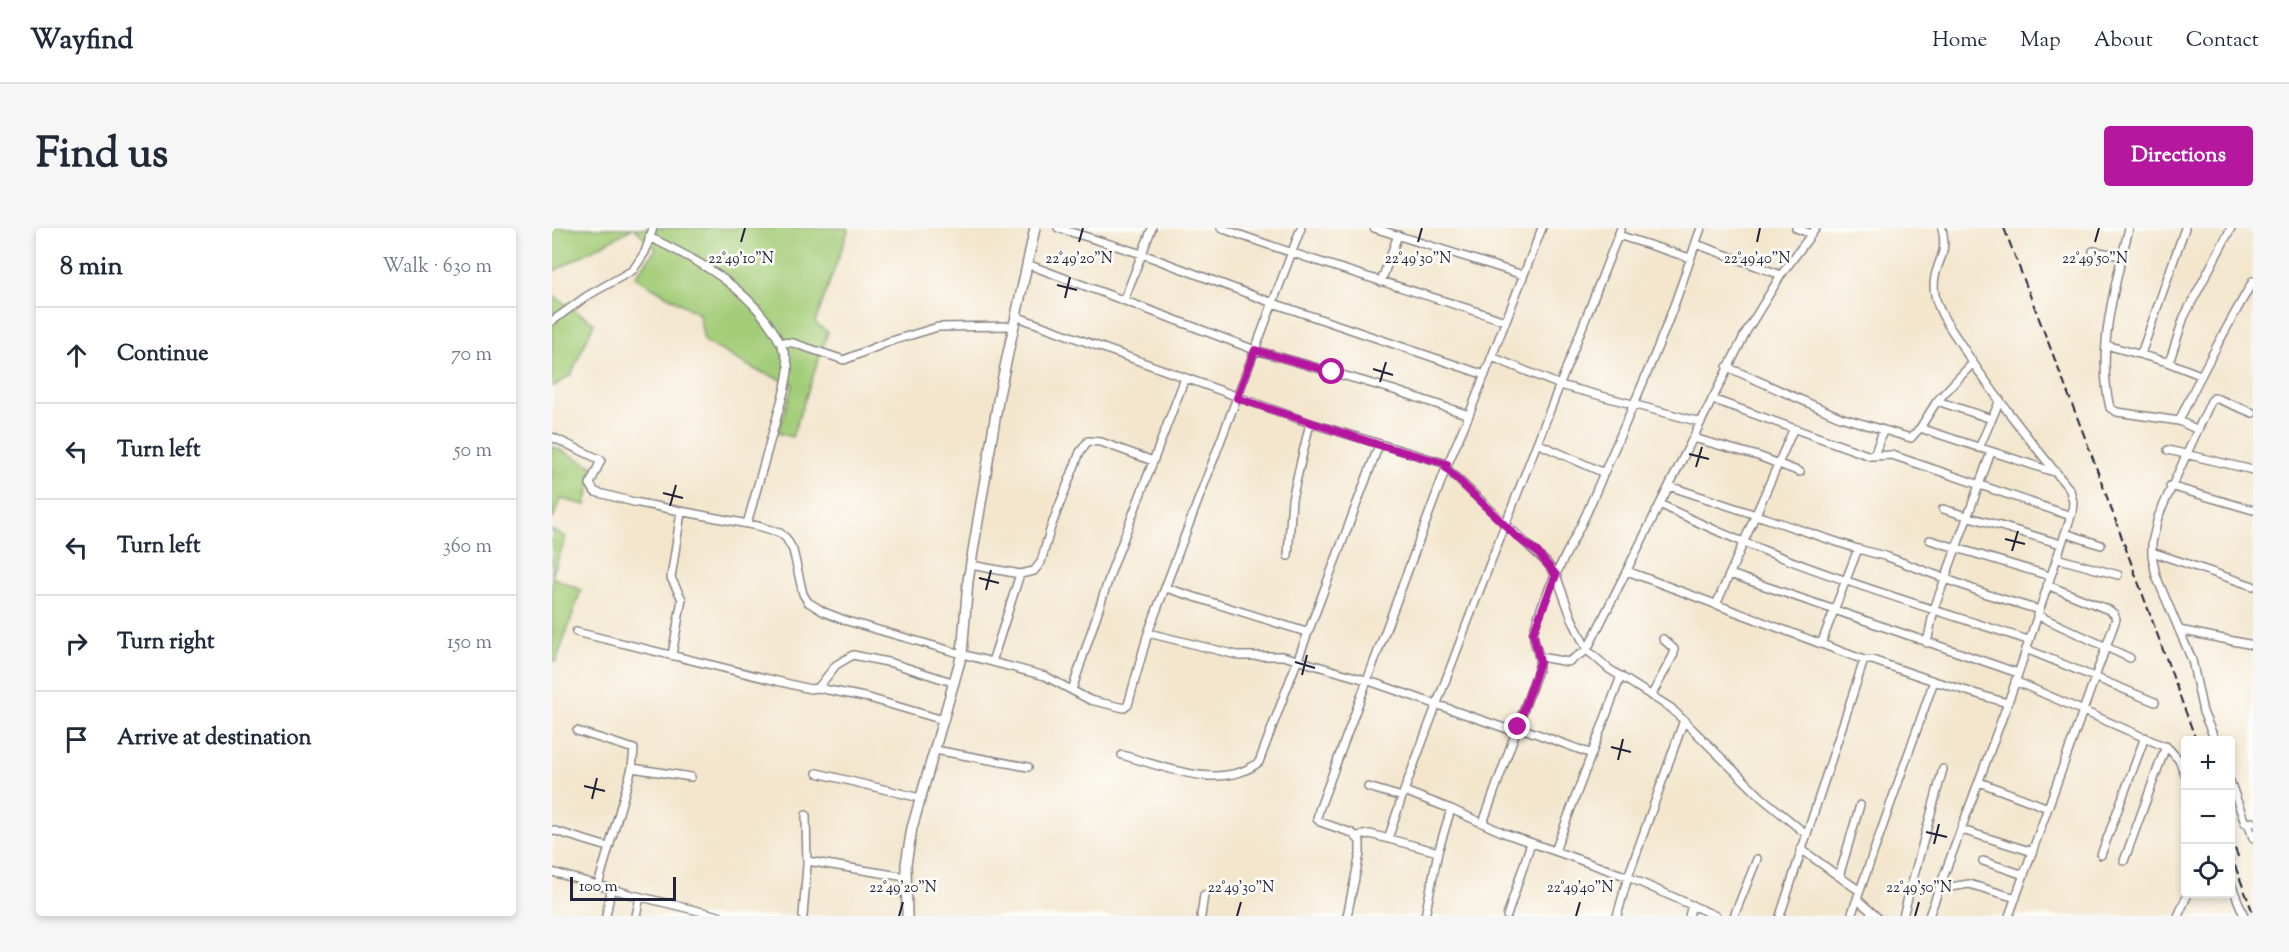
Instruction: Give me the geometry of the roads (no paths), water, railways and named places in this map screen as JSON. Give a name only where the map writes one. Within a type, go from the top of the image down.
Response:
[{"type":"street","points":[[552,321],[601,287],[633,270],[645,252],[653,228]]},
{"type":"street","points":[[907,916],[906,877],[912,828],[962,654],[971,565],[1014,321],[1035,228]]},
{"type":"street","points":[[1058,228],[1142,254],[1273,303],[1485,375]]},
{"type":"street","points":[[1124,300],[1152,228]]},
{"type":"street","points":[[1221,228],[1292,254],[1505,321]]},
{"type":"street","points":[[552,437],[601,460],[590,484],[595,492],[769,529],[786,538],[793,550],[803,594],[815,608],[847,621],[1054,679],[1090,700],[1105,705],[1126,707],[1148,633],[1301,228]]},
{"type":"street","points":[[1374,228],[1523,275]]},
{"type":"street","points":[[1438,852],[1366,834],[1357,836],[1320,822],[1317,815],[1365,680],[1447,466],[1542,228]]},
{"type":"street","points":[[1483,823],[1539,670],[1540,657],[1533,633],[1556,575],[1573,544],[1635,404],[1663,335],[1701,228]]},
{"type":"street","points":[[1540,657],[1568,662],[1587,650],[1727,367],[1781,275],[1814,231],[1796,228]]},
{"type":"street","points":[[1929,916],[2018,673],[2071,516],[2073,502],[2070,490],[1972,363],[1946,322],[1935,296],[1934,280],[1936,268],[1943,254],[1942,228]]},
{"type":"street","points":[[2129,228],[2106,345],[2104,365],[2110,408],[2117,412],[2179,421],[2198,430]]},
{"type":"street","points":[[2141,354],[2185,228]]},
{"type":"street","points":[[2169,363],[2184,317],[2231,228]]},
{"type":"street","points":[[1388,839],[1436,704],[1619,231],[1690,258]]},
{"type":"street","points":[[1381,282],[1398,235]]},
{"type":"street","points":[[649,237],[689,257],[743,294],[766,318],[780,342],[788,364],[788,374],[747,524]]},
{"type":"street","points":[[1695,244],[1781,275]]},
{"type":"street","points":[[2093,251],[2122,256]]},
{"type":"street","points":[[1027,264],[1255,350],[1394,390],[1469,415]]},
{"type":"street","points":[[2179,421],[2200,375],[2253,281]]},
{"type":"street","points":[[780,342],[793,343],[844,360],[888,342],[939,327],[1014,321],[1065,332],[1237,398],[1447,466],[1505,525],[1537,552],[1556,575],[1575,627],[1587,650],[1684,720],[1761,797],[1806,834]]},
{"type":"street","points":[[2106,345],[2141,354],[2200,375]]},
{"type":"street","points":[[1492,357],[1560,385],[1701,422]]},
{"type":"street","points":[[1727,367],[1813,406],[1883,431],[1911,438],[1920,428],[1936,400],[1972,363]]},
{"type":"street","points":[[1072,690],[1112,569],[1185,378]]},
{"type":"street","points":[[2213,736],[2203,712],[2192,660],[2156,576],[2152,552],[2158,517],[2170,486],[2214,398],[2253,413]]},
{"type":"street","points":[[1712,399],[1873,456],[1892,455],[2071,516]]},
{"type":"street","points":[[1936,400],[1992,419]]},
{"type":"street","points":[[1979,448],[2000,400]]},
{"type":"street","points":[[1288,556],[1292,499],[1311,423]]},
{"type":"street","points":[[1920,428],[2057,473]]},
{"type":"street","points":[[1716,605],[1793,429]]},
{"type":"street","points":[[1873,456],[1883,431]]},
{"type":"street","points":[[1693,438],[1800,472]]},
{"type":"street","points":[[971,565],[1020,574],[1030,573],[1038,567],[1060,503],[1085,442],[1092,440],[1101,442],[1153,461]]},
{"type":"street","points":[[1537,443],[1604,473]]},
{"type":"street","points":[[1122,755],[1205,775],[1241,773],[1259,762],[1306,632],[1328,582],[1379,445]]},
{"type":"street","points":[[2168,450],[2253,470]]},
{"type":"street","points":[[1926,643],[1935,609],[1991,452]]},
{"type":"street","points":[[1669,486],[1888,557],[2038,612],[2130,658]]},
{"type":"street","points":[[2170,486],[2253,510]]},
{"type":"street","points":[[1660,504],[1705,527],[1744,543],[2028,640]]},
{"type":"street","points":[[1943,509],[2061,544]]},
{"type":"street","points":[[672,655],[682,599],[671,578],[681,512]]},
{"type":"street","points":[[2065,533],[2101,545]]},
{"type":"street","points":[[1930,540],[2050,576]]},
{"type":"street","points":[[1821,644],[1858,549]]},
{"type":"street","points":[[2152,552],[2253,586]]},
{"type":"street","points":[[2056,558],[2118,576]]},
{"type":"street","points":[[1627,571],[1864,660],[1872,660],[2007,703]]},
{"type":"street","points":[[992,662],[1020,574]]},
{"type":"street","points":[[1730,574],[2018,673]]},
{"type":"street","points":[[2009,916],[2116,619],[2114,614],[2047,585]]},
{"type":"street","points":[[1166,588],[1306,632]]},
{"type":"street","points":[[2179,630],[2253,645]]},
{"type":"street","points":[[576,632],[797,686],[869,698],[943,720]]},
{"type":"street","points":[[1148,633],[1240,656],[1276,655],[1296,660],[1365,680],[1592,754]]},
{"type":"street","points":[[1651,696],[1674,654],[1674,649],[1663,639]]},
{"type":"street","points":[[2026,649],[2155,702]]},
{"type":"street","points":[[818,688],[836,665],[853,655],[891,663],[955,683]]},
{"type":"street","points":[[1780,916],[1864,660]]},
{"type":"street","points":[[1555,851],[1621,676]]},
{"type":"street","points":[[1851,916],[1934,681]]},
{"type":"street","points":[[2015,681],[2166,746],[2181,764]]},
{"type":"street","points":[[1617,916],[1628,877],[1684,720]]},
{"type":"street","points":[[577,730],[630,746],[635,753],[598,885]]},
{"type":"street","points":[[2101,855],[2145,736]]},
{"type":"street","points":[[2124,861],[2166,746]]},
{"type":"street","points":[[934,750],[1028,767]]},
{"type":"street","points":[[632,768],[691,777]]},
{"type":"street","points":[[1903,916],[1943,769]]},
{"type":"street","points":[[817,773],[920,798]]},
{"type":"street","points":[[1979,782],[2048,808]]},
{"type":"street","points":[[1368,788],[1403,794],[1451,808],[1531,843],[1628,877],[1716,916]]},
{"type":"street","points":[[2233,790],[2246,823],[2250,823],[2253,838]]},
{"type":"street","points":[[1841,878],[1839,873],[1860,805]]},
{"type":"street","points":[[1425,916],[1438,852],[1451,808]]},
{"type":"street","points":[[803,916],[807,861],[806,815]]},
{"type":"street","points":[[552,830],[608,847]]},
{"type":"street","points":[[1962,830],[2033,852]]},
{"type":"street","points":[[1347,916],[1360,854],[1360,842],[1357,836]]},
{"type":"street","points":[[1507,916],[1531,843]]},
{"type":"street","points":[[1801,849],[1860,891]]},
{"type":"street","points":[[1734,916],[1756,859]]},
{"type":"street","points":[[807,861],[906,877]]},
{"type":"street","points":[[1983,861],[2024,875]]},
{"type":"street","points":[[552,872],[719,916]]},
{"type":"street","points":[[1941,885],[1950,887],[1969,884],[2016,898]]},
{"type":"street","points":[[606,916],[611,889]]},
{"type":"street","points":[[2235,894],[2244,916]]},
{"type":"street","points":[[1201,916],[1204,895]]},
{"type":"street","points":[[636,916],[640,897]]},
{"type":"street","points":[[2178,916],[2186,898]]},
{"type":"street","points":[[1857,899],[1876,916]]},
{"type":"street","points":[[1689,916],[1692,905]]},
{"type":"railway","points":[[2004,228],[2089,448],[2195,736]]},
{"type":"railway","points":[[2233,844],[2239,859]]},
{"type":"railway","points":[[2235,866],[2253,913]]}]
